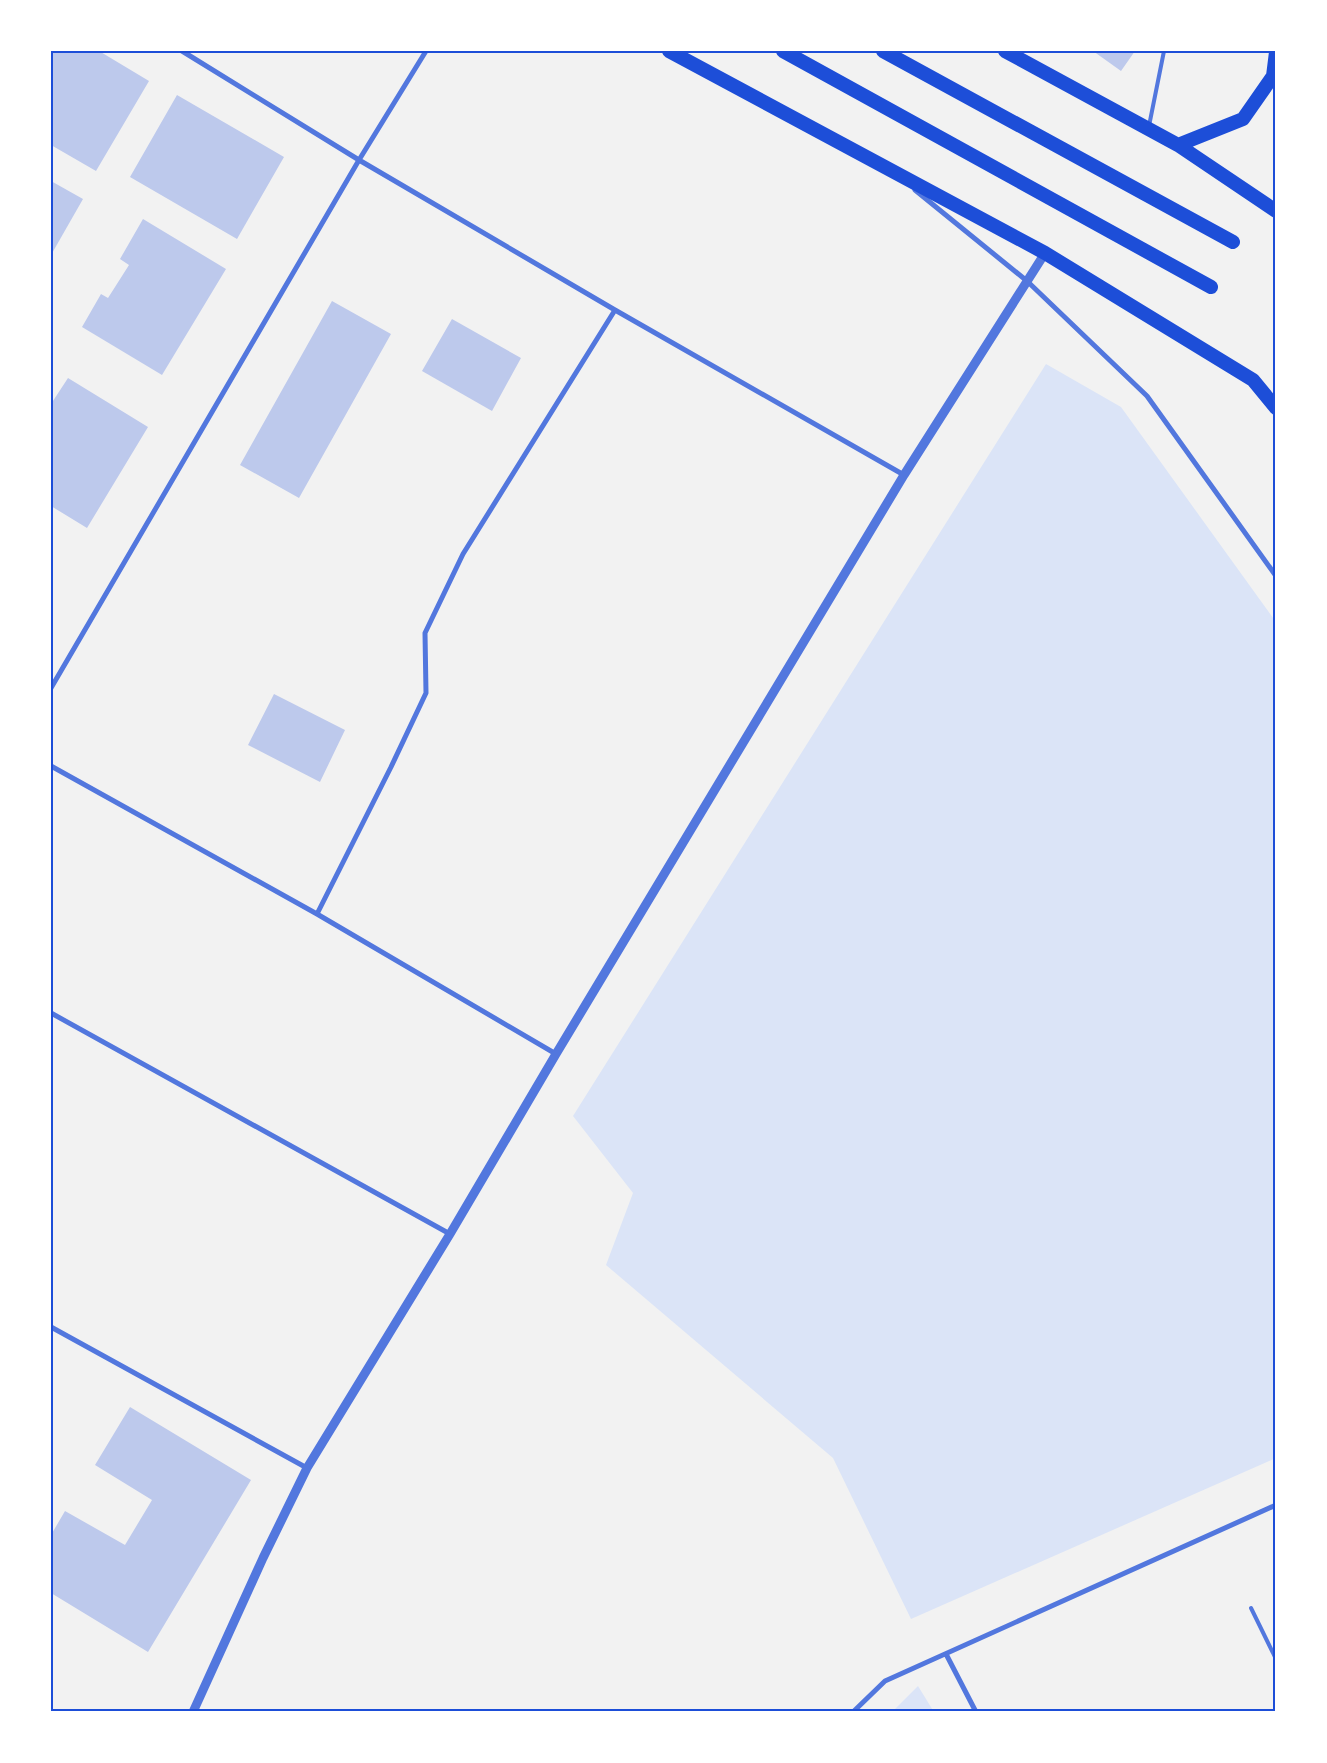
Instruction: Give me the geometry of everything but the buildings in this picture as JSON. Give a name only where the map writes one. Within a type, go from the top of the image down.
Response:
[{"type":"highway","points":[[669,51],[1045,253],[1253,380],[1276,408]]},
{"type":"highway","points":[[782,51],[1211,287]]},
{"type":"highway","points":[[883,51],[1234,242]]},
{"type":"highway","points":[[1005,51],[1178,145],[1276,211]]},
{"type":"highway","points":[[1178,145],[1242,119],[1273,76],[1276,52]]},
{"type":"street","points":[[182,51],[359,160],[615,310],[904,475]]},
{"type":"street","points":[[51,688],[359,160],[426,51]]},
{"type":"street","points":[[894,172],[1027,281],[1147,396],[1276,576]]},
{"type":"street","points":[[194,1712],[307,1468],[450,1234],[904,475],[1045,253]]},
{"type":"street","points":[[317,914],[426,693],[425,633],[463,554],[615,310]]},
{"type":"street","points":[[51,766],[317,914],[556,1054]]},
{"type":"street","points":[[51,1013],[450,1234]]},
{"type":"street","points":[[51,1327],[307,1468]]},
{"type":"street","points":[[853,1712],[885,1681],[1276,1505]]},
{"type":"street","points":[[946,1654],[976,1712]]},
{"type":"lane","points":[[1149,128],[1164,51]]},
{"type":"lane","points":[[1251,1608],[1276,1659]]},
{"type":"shaded area","points":[[1046,364],[1121,407],[1276,622],[1276,1458],[911,1619],[833,1458],[606,1265],[633,1193],[573,1116]]},
{"type":"shaded area","points":[[918,1686],[934,1712],[892,1712]]}]
